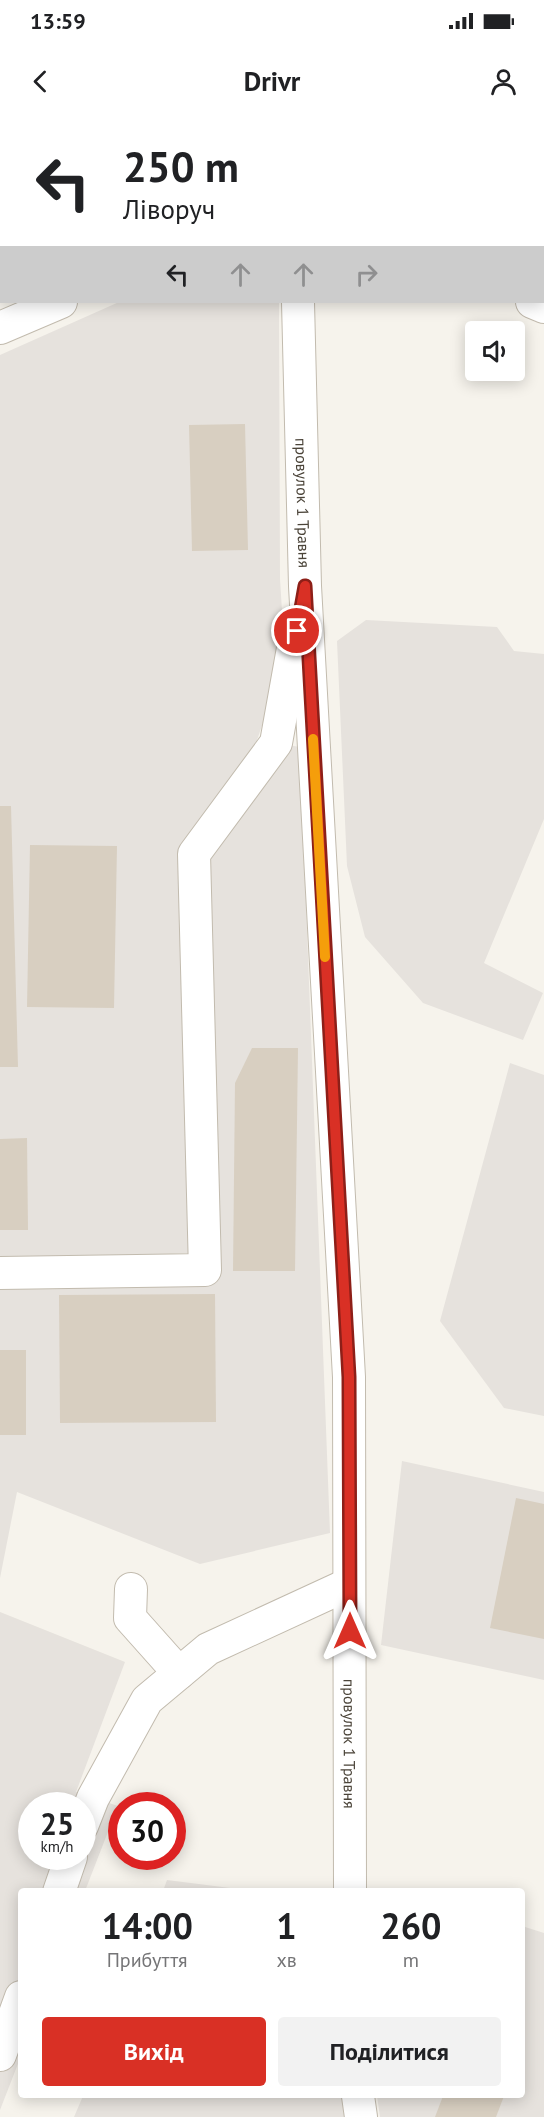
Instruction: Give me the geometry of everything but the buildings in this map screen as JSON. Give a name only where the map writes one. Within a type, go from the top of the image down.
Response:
[{"type":"street","points":[[0,328],[59,303]]},
{"type":"street","name":"провулок 1 Травня","points":[[298,303],[305,586],[349,1377],[351,1888]]},
{"type":"street","points":[[0,1273],[205,1270],[194,854],[276,743],[305,586]]},
{"type":"street","points":[[96,1793],[147,1700],[208,1648],[349,1584]]},
{"type":"street","points":[[131,1589],[130,1618],[179,1674]]},
{"type":"street","points":[[60,1888],[67,1870]]},
{"type":"street","points":[[0,2055],[18,2005]]},
{"type":"street","points":[[358,2098],[361,2117]]},
{"type":"shaded area","points":[[117,303],[279,303],[280,579],[285,659],[257,740],[300,747],[330,1533],[200,1564],[17,1492],[0,1578],[0,355]]},
{"type":"shaded area","points":[[366,620],[497,627],[514,651],[544,654],[544,819],[484,963],[543,993],[523,1040],[423,1003],[365,937],[347,866],[337,641]]},
{"type":"shaded area","points":[[510,1063],[544,1075],[544,1416],[504,1408],[440,1321]]},
{"type":"shaded area","points":[[402,1461],[544,1492],[544,1680],[381,1645]]},
{"type":"shaded area","points":[[0,1612],[125,1662],[76,1792],[18,1792],[18,1870],[93,1870],[86,1888],[18,1888],[18,2064],[0,2110]]},
{"type":"shaded area","points":[[96,1799],[108,1803],[108,1832],[96,1863]]},
{"type":"shaded area","points":[[167,1880],[230,1888],[164,1888]]},
{"type":"shaded area","points":[[525,1927],[544,1933],[544,2117],[380,2117],[377,2098],[525,2098]]},
{"type":"shaded area","points":[[82,2098],[349,2098],[350,2117],[74,2117]]},
{"type":"slow traffic","points":[[313,739],[325,957]]},
{"type":"route","points":[[297,631],[305,586],[349,1377],[350,1631]]}]
